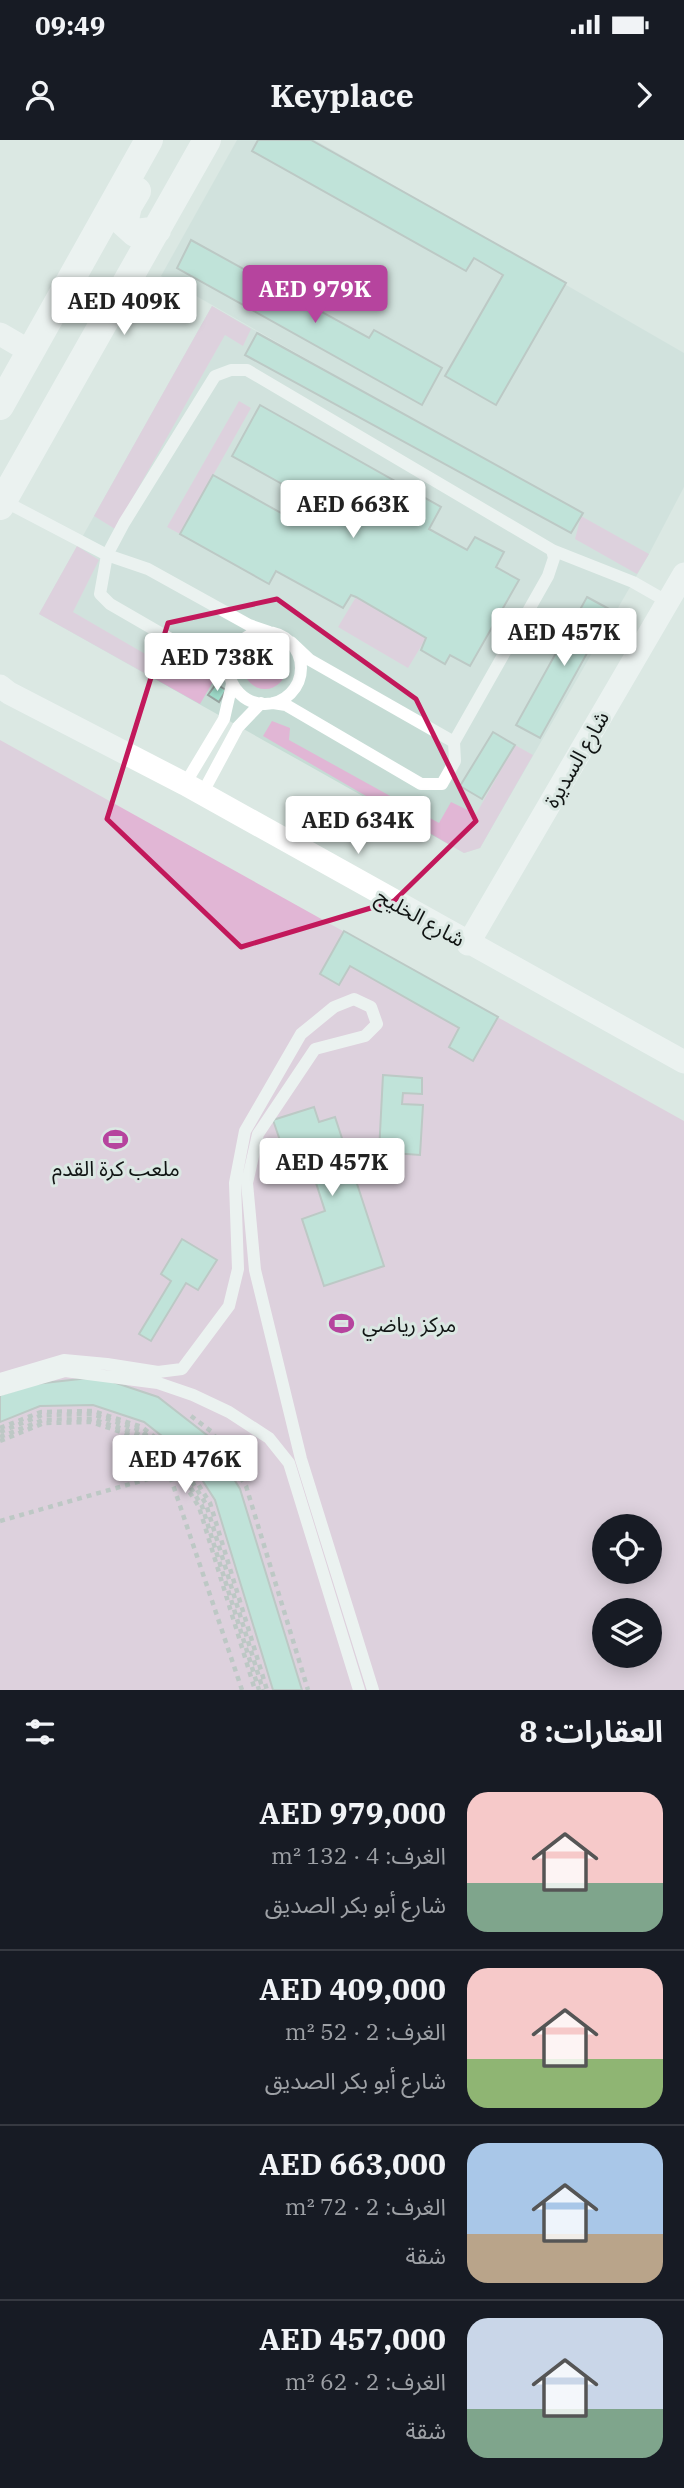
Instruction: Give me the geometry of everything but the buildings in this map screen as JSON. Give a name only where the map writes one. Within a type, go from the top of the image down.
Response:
[{"type":"street","points":[[0,406],[149,140]]},
{"type":"street","points":[[157,230],[135,233],[124,223],[128,206],[166,140]]},
{"type":"street","points":[[2,504],[207,140]]},
{"type":"street","points":[[0,334],[32,352]]},
{"type":"street","name":"شارع السديرة","points":[[468,943],[684,574]]},
{"type":"street","name":"شارع الخليج","points":[[3,690],[194,789],[684,1062]]},
{"type":"lane","points":[[552,550],[554,558],[548,576],[454,742],[455,761],[442,784],[421,785],[286,705],[249,700],[240,694],[219,667],[110,604],[100,594],[107,555],[215,376],[231,370],[247,370],[552,550],[633,582],[668,603]]},
{"type":"lane","points":[[2,504],[107,555],[148,569],[248,625],[281,635],[310,660],[454,742]]},
{"type":"lane","points":[[194,789],[224,719],[231,680],[230,659],[235,646],[256,632],[269,632]]},
{"type":"lane","points":[[194,789],[238,727],[267,703],[285,698],[294,688],[300,677],[301,665],[291,642]]},
{"type":"lane","points":[[0,1379],[64,1360],[158,1372],[182,1368],[229,1306],[238,1269],[235,1183],[244,1131],[300,1034],[334,1007],[354,999],[371,1007],[377,1024],[365,1035],[315,1049],[258,1134],[247,1183],[255,1270],[301,1459],[373,1690]]},
{"type":"lane","points":[[0,1390],[65,1371],[158,1383],[193,1395],[229,1412],[269,1438],[289,1463],[359,1690]]},
{"type":"path","points":[[181,1408],[212,1432],[246,1486],[308,1690]]},
{"type":"path","points":[[0,1434],[42,1415],[92,1414],[140,1430],[179,1461],[206,1504],[261,1690]]},
{"type":"path","points":[[0,1434],[44,1423],[91,1422],[136,1437],[173,1466],[199,1507],[261,1690]]},
{"type":"path","points":[[0,1521],[169,1474],[242,1690]]},
{"type":"highlighted area","points":[[277,599],[416,699],[476,821],[394,901],[241,947],[107,819],[168,623]]},
{"type":"shaded area","points":[[237,140],[315,140],[684,353],[684,487],[649,554],[480,848],[464,853],[39,614],[212,306],[586,518],[161,276]]},
{"type":"shaded area","points":[[212,306],[251,329],[243,346],[225,335],[115,529],[94,516]]},
{"type":"shaded area","points":[[239,401],[251,408],[180,534],[167,527]]},
{"type":"shaded area","points":[[581,516],[649,554],[637,574],[575,539]]},
{"type":"shaded area","points":[[77,546],[99,560],[73,612],[183,676],[190,667],[214,680],[200,704],[39,614]]},
{"type":"shaded area","points":[[356,597],[426,638],[408,668],[338,627]]},
{"type":"shaded area","points":[[265,647],[280,653],[286,668],[280,683],[265,689],[250,683],[244,668],[250,653]]},
{"type":"shaded area","points":[[272,721],[290,728],[289,740],[439,823],[451,802],[476,814],[515,745],[533,755],[480,848],[464,853],[263,736]]},
{"type":"shaded area","name":"مركز رياضي","points":[[0,740],[684,1121],[684,1690],[0,1690]]},
{"type":"place","name":"ملعب كرة القدم","points":[[116,1139]]},
{"type":"place","name":"مركز رياضي","points":[[342,1324]]}]
